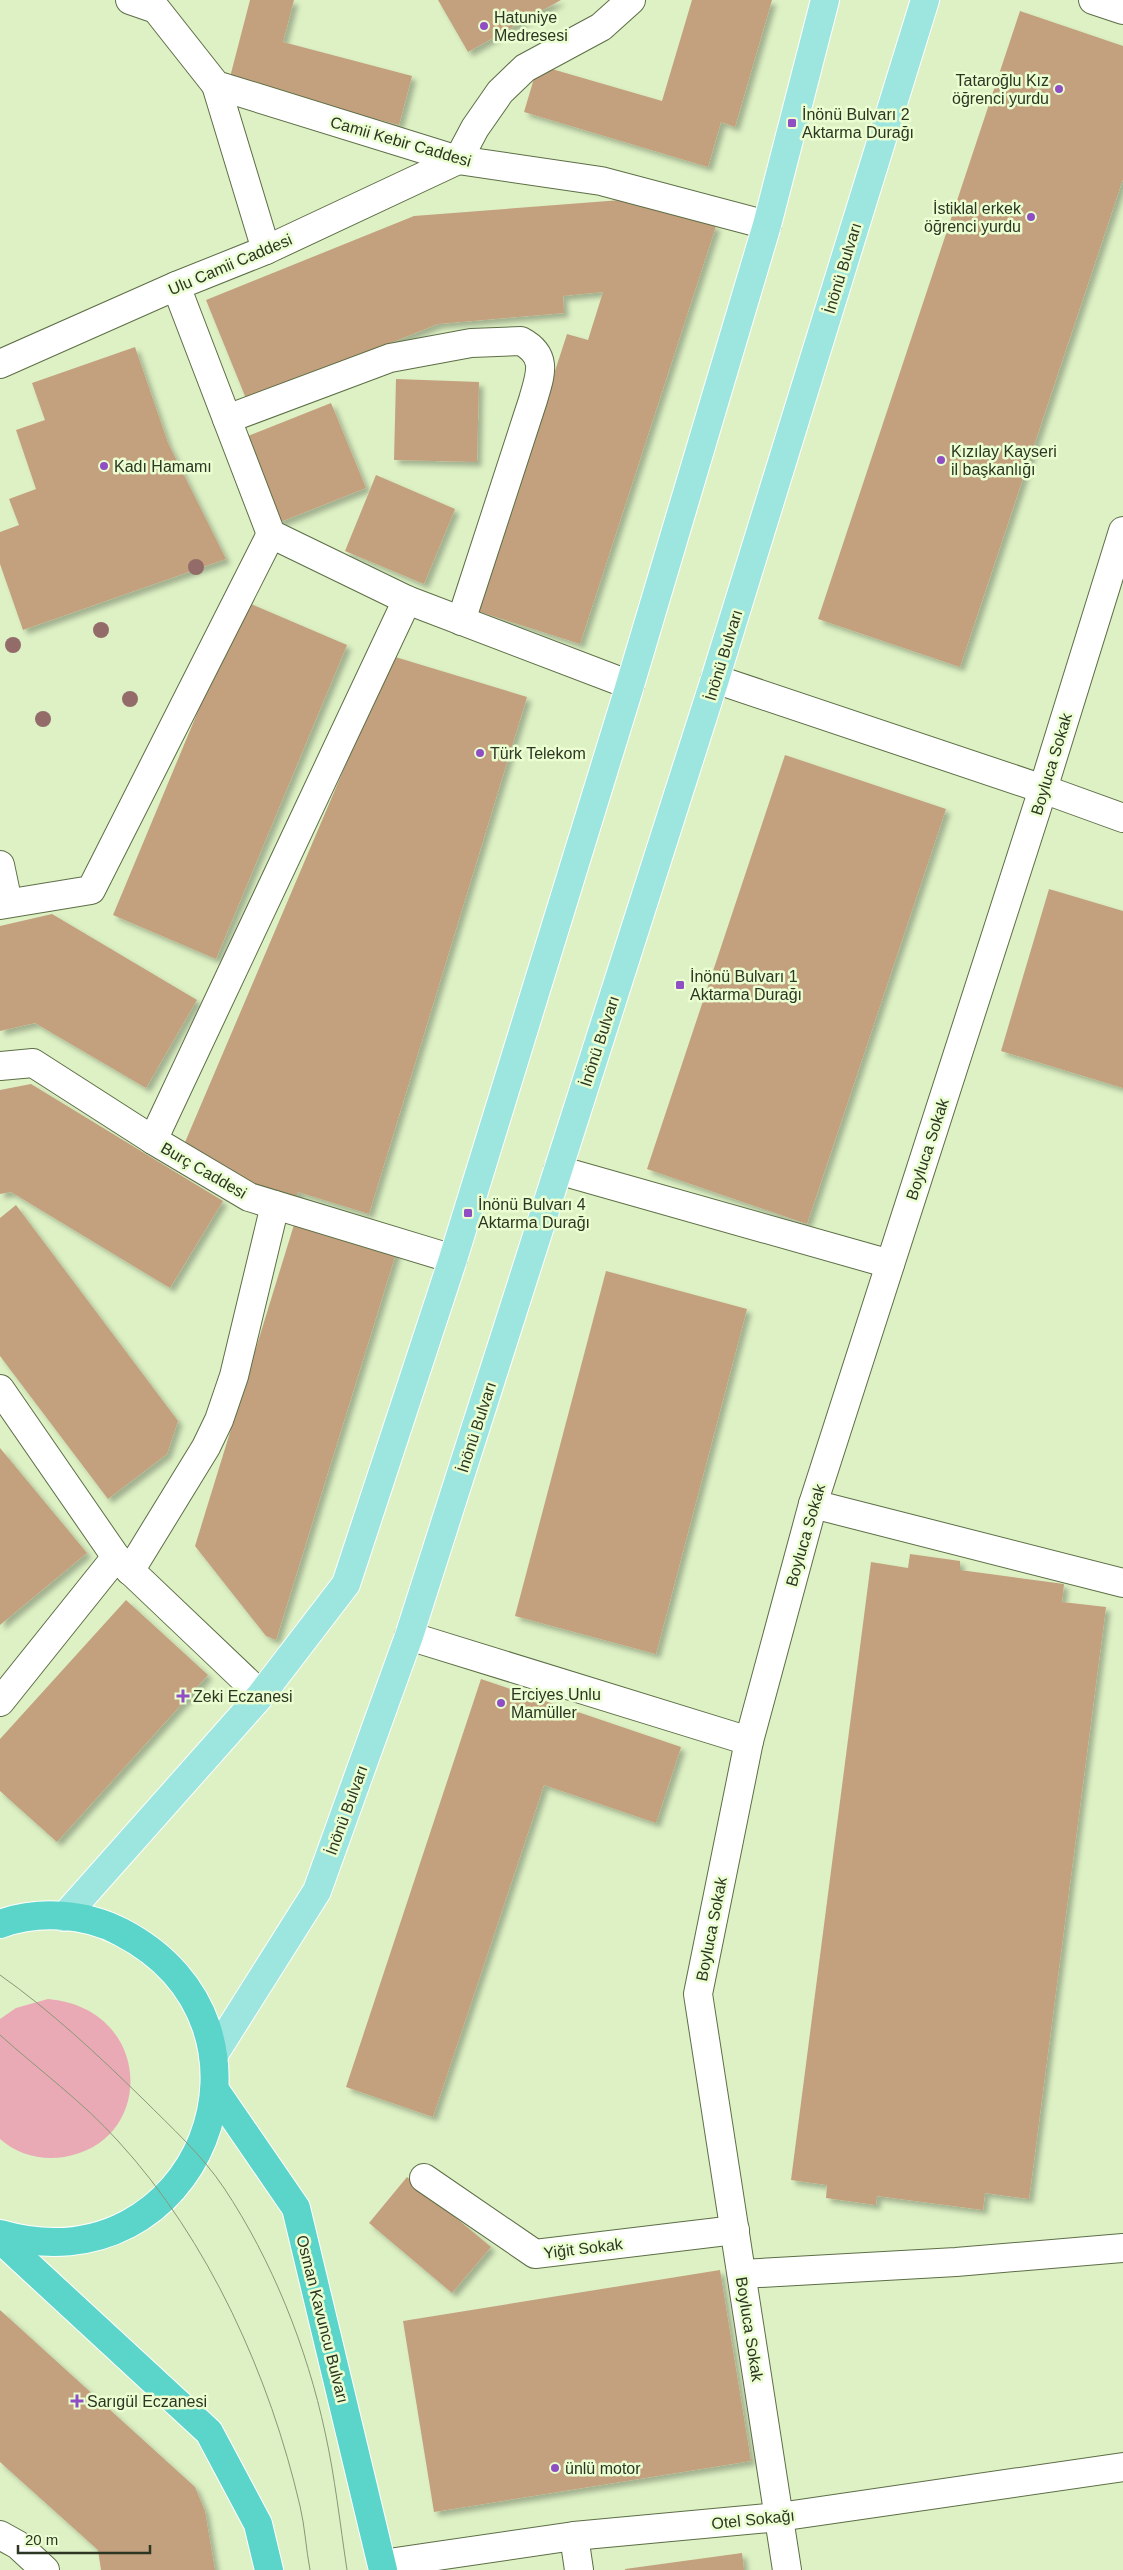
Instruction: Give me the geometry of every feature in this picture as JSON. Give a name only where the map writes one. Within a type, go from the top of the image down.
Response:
[{"type":"highway","points":[[0,1924],[11,1920],[44,1915],[78,1917],[111,1927],[142,1943],[168,1964],[189,1992],[205,2023],[213,2056],[215,2090],[210,2124],[197,2154],[178,2184],[153,2208],[124,2226],[93,2238],[58,2243],[24,2241],[0,2234]]},
{"type":"highway","name":"Osman Kavuncu Bulvarı","points":[[215,2090],[296,2208],[382,2567]]},
{"type":"highway","points":[[0,2240],[209,2432],[258,2524],[269,2570]]},
{"type":"main road","points":[[64,1916],[261,1694],[346,1584],[454,1259],[630,685],[767,225],[825,0]]},
{"type":"main road","name":"İnönü Bulvarı","points":[[213,2056],[317,1891],[409,1636],[715,679],[925,0]]},
{"type":"street","points":[[130,0],[157,4],[216,85],[266,250]]},
{"type":"street","points":[[458,160],[475,128],[500,92],[525,68],[601,27],[630,0]]},
{"type":"street","points":[[1094,0],[1123,10]]},
{"type":"street","name":"Camii Kebir Caddesi","points":[[216,85],[458,160],[600,181],[767,225]]},
{"type":"street","name":"Ulu Camii Caddesi","points":[[0,364],[176,286],[266,250],[458,160]]},
{"type":"street","points":[[176,286],[271,534],[407,600],[630,685]]},
{"type":"street","points":[[227,419],[357,369],[398,356],[471,343],[521,341],[535,351],[541,367],[534,400],[461,621]]},
{"type":"street","name":"Boyluca Sokak","points":[[787,2570],[698,1994],[749,1741],[813,1504],[1043,789],[1123,530]]},
{"type":"street","points":[[0,865],[4,904],[91,890],[271,534]]},
{"type":"street","points":[[153,1140],[407,600]]},
{"type":"street","points":[[715,679],[1043,789],[1123,818]]},
{"type":"street","name":"Burç Caddesi","points":[[0,1066],[33,1063],[248,1198],[454,1259]]},
{"type":"street","points":[[558,1170],[890,1264]]},
{"type":"street","points":[[0,1702],[123,1564],[206,1447],[219,1420],[234,1376],[275,1205]]},
{"type":"street","points":[[0,1389],[123,1564],[261,1694]]},
{"type":"street","points":[[813,1504],[1123,1583]]},
{"type":"street","points":[[409,1636],[749,1741]]},
{"type":"street","name":"Yiğit Sokak","points":[[424,2178],[535,2254],[735,2230]]},
{"type":"street","points":[[742,2274],[956,2262],[1123,2248]]},
{"type":"street","name":"Otel Sokağı","points":[[382,2567],[574,2536],[779,2517],[1123,2467]]},
{"type":"street","points":[[0,2535],[18,2545],[45,2570]]},
{"type":"street","points":[[574,2536],[579,2570]]},
{"type":"shaded area","points":[[48,1999],[83,2008],[108,2025],[124,2049],[130,2076],[127,2103],[116,2127],[94,2146],[64,2157],[55,2158],[30,2155],[14,2149],[0,2139],[0,2019],[16,2008]]},
{"type":"building","points":[[250,0],[294,0],[283,42],[412,76],[399,125],[229,81]]},
{"type":"building","name":"Hatuniye Medresesi","points":[[438,0],[561,0],[468,52]]},
{"type":"building","points":[[692,0],[772,0],[735,127],[721,122],[708,167],[524,112],[538,65],[662,101]]},
{"type":"building","points":[[1020,11],[1123,46],[1123,179],[960,667],[818,619]]},
{"type":"building","points":[[634,199],[716,226],[580,644],[477,611],[567,334],[588,340],[603,292],[563,296],[564,313],[438,324],[247,401],[206,300],[414,216]]},
{"type":"building","name":"Kadı Hamamı","points":[[135,347],[168,443],[226,559],[23,630],[0,564],[0,532],[19,525],[9,499],[36,489],[16,430],[45,420],[32,383]]},
{"type":"building","points":[[396,379],[479,382],[477,462],[394,460]]},
{"type":"building","points":[[331,403],[366,488],[278,523],[243,438]]},
{"type":"building","points":[[376,475],[455,509],[424,584],[345,551]]},
{"type":"building","points":[[244,601],[347,645],[216,959],[113,915]]},
{"type":"building","points":[[392,656],[527,697],[369,1214],[298,1192],[294,1205],[180,1154]]},
{"type":"building","points":[[785,755],[946,809],[807,1224],[647,1169]]},
{"type":"building","points":[[1049,889],[1123,911],[1123,1088],[1001,1051]]},
{"type":"building","points":[[52,914],[197,1000],[146,1088],[35,1023],[0,1031],[0,926]]},
{"type":"building","points":[[31,1084],[223,1201],[170,1288],[11,1192],[0,1194],[0,1090]]},
{"type":"building","points":[[16,1205],[178,1421],[167,1454],[108,1499],[0,1356],[0,1218]]},
{"type":"building","points":[[297,1215],[398,1247],[276,1640],[266,1636],[195,1546]]},
{"type":"building","points":[[606,1271],[747,1309],[656,1654],[515,1616]]},
{"type":"building","points":[[0,1448],[87,1553],[0,1625]]},
{"type":"building","points":[[910,1554],[960,1561],[960,1570],[1064,1584],[1062,1602],[1106,1607],[1029,2199],[985,2193],[983,2210],[877,2196],[876,2205],[826,2198],[827,2185],[791,2180],[871,1562],[908,1568]]},
{"type":"building","points":[[126,1600],[208,1675],[57,1842],[0,1791],[0,1739]]},
{"type":"building","points":[[481,1679],[681,1747],[656,1823],[544,1785],[433,2117],[346,2087]]},
{"type":"building","points":[[407,2177],[491,2247],[452,2293],[369,2223]]},
{"type":"building","points":[[720,2270],[751,2461],[434,2512],[403,2321]]},
{"type":"building","points":[[0,2310],[195,2487],[205,2511],[215,2570],[101,2570],[98,2550],[0,2462]]},
{"type":"building","points":[[742,2553],[744,2570],[625,2570],[625,2569]]},
{"type":"tram line","points":[[0,1975],[38,2003],[74,2034],[175,2131],[215,2176],[241,2216],[286,2306],[308,2369],[329,2449],[347,2570]]},
{"type":"tram line","points":[[0,2035],[76,2100],[118,2141],[151,2180],[181,2222],[208,2266],[232,2312],[272,2408],[300,2506],[310,2570]]},
{"type":"place","name":"Hatuniye Medresesi","points":[[484,26]]},
{"type":"place","name":"Tataroğlu Kız öğrenci yurdu","points":[[1059,89]]},
{"type":"place","name":"İnönü Bulvarı 2 Aktarma Durağı","points":[[792,123]]},
{"type":"place","name":"İstiklal erkek öğrenci yurdu","points":[[1031,217]]},
{"type":"place","name":"Kızılay Kayseri il başkanlığı","points":[[941,460]]},
{"type":"place","name":"Kadı Hamamı","points":[[104,466]]},
{"type":"place","name":"Türk Telekom","points":[[480,753]]},
{"type":"place","name":"İnönü Bulvarı 1 Aktarma Durağı","points":[[680,985]]},
{"type":"place","name":"İnönü Bulvarı 4 Aktarma Durağı","points":[[468,1213]]},
{"type":"place","name":"Zeki Eczanesi","points":[[183,1696]]},
{"type":"place","name":"Erciyes Unlu Mamüller","points":[[501,1703]]},
{"type":"place","name":"Sarıgül Eczanesi","points":[[77,2401]]},
{"type":"place","name":"ünlü motor","points":[[555,2468]]}]
